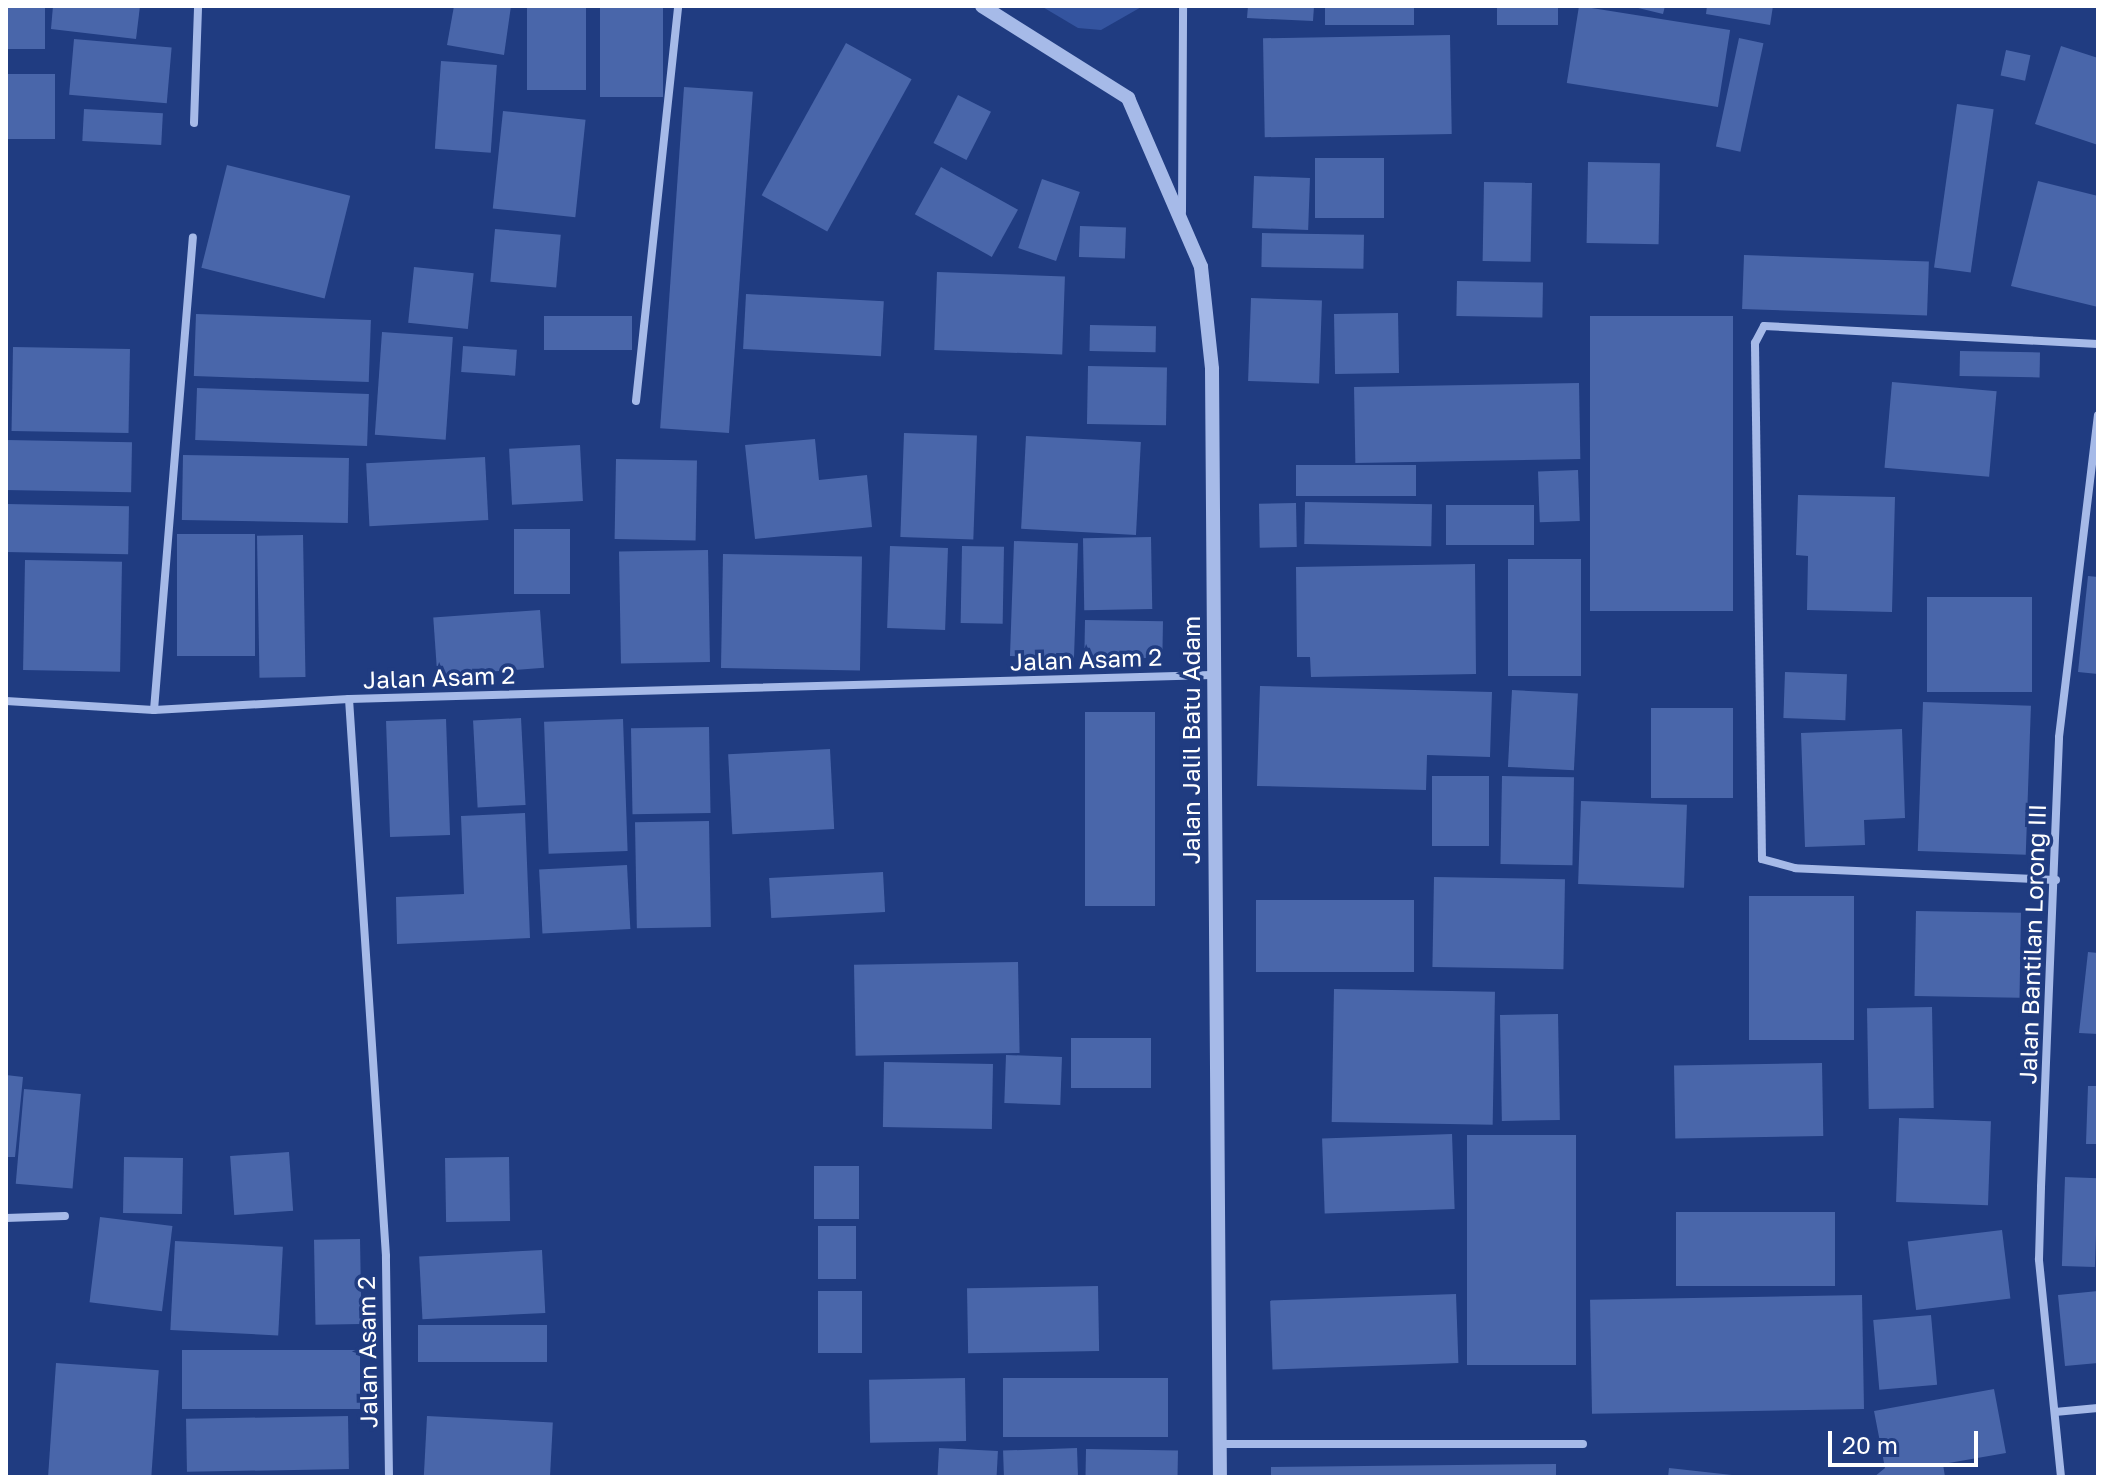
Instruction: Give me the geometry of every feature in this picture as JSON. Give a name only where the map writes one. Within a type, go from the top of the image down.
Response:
[{"type":"street","points":[[194,123],[198,6]]},
{"type":"street","points":[[636,401],[678,6]]},
{"type":"street","points":[[982,6],[1128,98],[1182,212]]},
{"type":"street","name":"Jalan Jalil Batu Adam","points":[[1183,6],[1182,212],[1201,267],[1212,369],[1220,1477]]},
{"type":"street","points":[[154,710],[193,238]]},
{"type":"street","points":[[2056,880],[1795,868],[1762,859],[1755,343],[1764,326],[2098,344]]},
{"type":"street","name":"Jalan Bantilan Lorong III","points":[[2061,1477],[2039,1259],[2074,565],[2098,415]]},
{"type":"street","name":"Jalan Asam 2","points":[[389,1477],[386,1256],[349,699],[1212,675]]},
{"type":"street","points":[[6,701],[154,710],[349,699]]},
{"type":"street","points":[[6,1218],[65,1216]]},
{"type":"street","points":[[2055,1412],[2098,1408]]},
{"type":"street","points":[[1220,1444],[1583,1444]]},
{"type":"shaded area","points":[[1041,6],[1143,6],[1101,30],[1078,28]]},
{"type":"building","points":[[6,6],[45,6],[45,49],[6,49]]},
{"type":"building","points":[[53,6],[140,6],[136,39],[51,29]]},
{"type":"building","points":[[454,6],[511,6],[504,55],[447,45]]},
{"type":"building","points":[[527,6],[586,6],[586,90],[527,90]]},
{"type":"building","points":[[600,6],[663,6],[663,97],[600,97]]},
{"type":"building","points":[[1248,6],[1314,6],[1313,21],[1247,18]]},
{"type":"building","points":[[1325,6],[1414,6],[1414,25],[1325,25]]},
{"type":"building","points":[[1497,6],[1558,6],[1558,25],[1497,25]]},
{"type":"building","points":[[1579,6],[1730,30],[1718,107],[1567,83]]},
{"type":"building","points":[[1630,6],[1665,6],[1663,14]]},
{"type":"building","points":[[1707,6],[1773,6],[1770,25],[1706,14]]},
{"type":"building","points":[[1450,35],[1452,134],[1265,137],[1263,38]]},
{"type":"building","points":[[1739,38],[1763,43],[1740,152],[1716,147]]},
{"type":"building","points":[[74,39],[172,48],[167,103],[69,95]]},
{"type":"building","points":[[846,43],[912,79],[827,232],[762,195]]},
{"type":"building","points":[[2061,46],[2098,58],[2098,145],[2035,124]]},
{"type":"building","points":[[2006,50],[2030,55],[2025,81],[2001,75]]},
{"type":"building","points":[[441,61],[497,65],[491,153],[435,149]]},
{"type":"building","points":[[6,74],[55,74],[55,139],[6,139]]},
{"type":"building","points":[[684,87],[753,92],[729,433],[660,428]]},
{"type":"building","points":[[958,95],[991,112],[966,160],[933,143]]},
{"type":"building","points":[[1957,104],[1994,109],[1971,273],[1934,267]]},
{"type":"building","points":[[84,109],[163,113],[161,145],[82,141]]},
{"type":"building","points":[[503,111],[586,120],[575,217],[493,208]]},
{"type":"building","points":[[1315,158],[1384,158],[1384,218],[1315,218]]},
{"type":"building","points":[[1588,162],[1660,163],[1659,244],[1587,243]]},
{"type":"building","points":[[227,165],[350,196],[325,299],[201,268]]},
{"type":"building","points":[[941,167],[1018,210],[992,257],[915,214]]},
{"type":"building","points":[[1254,176],[1310,178],[1308,230],[1252,228]]},
{"type":"building","points":[[1042,179],[1080,192],[1056,261],[1018,248]]},
{"type":"building","points":[[2038,181],[2098,196],[2098,307],[2011,286]]},
{"type":"building","points":[[1484,182],[1532,183],[1531,262],[1483,261]]},
{"type":"building","points":[[1080,226],[1126,228],[1125,259],[1079,257]]},
{"type":"building","points":[[495,229],[561,235],[556,288],[490,282]]},
{"type":"building","points":[[1262,233],[1364,235],[1363,269],[1261,267]]},
{"type":"building","points":[[1744,255],[1929,261],[1927,315],[1742,309]]},
{"type":"building","points":[[414,267],[474,273],[468,329],[408,323]]},
{"type":"building","points":[[937,272],[1065,276],[1062,354],[934,350]]},
{"type":"building","points":[[1457,281],[1543,283],[1542,317],[1456,316]]},
{"type":"building","points":[[746,294],[884,301],[881,356],[743,349]]},
{"type":"building","points":[[1251,298],[1322,300],[1319,383],[1248,381]]},
{"type":"building","points":[[1398,313],[1399,373],[1335,374],[1334,314]]},
{"type":"building","points":[[196,314],[371,320],[369,382],[194,376]]},
{"type":"building","points":[[544,316],[632,316],[632,350],[544,350]]},
{"type":"building","points":[[1590,316],[1733,316],[1733,611],[1590,611]]},
{"type":"building","points":[[1090,325],[1156,326],[1156,352],[1090,351]]},
{"type":"building","points":[[382,332],[453,337],[446,440],[375,435]]},
{"type":"building","points":[[463,346],[517,350],[515,376],[461,372]]},
{"type":"building","points":[[13,347],[130,349],[129,433],[12,431]]},
{"type":"building","points":[[1960,351],[2040,352],[2040,377],[1960,376]]},
{"type":"building","points":[[1088,366],[1167,367],[1166,425],[1087,424]]},
{"type":"building","points":[[1892,382],[1997,391],[1989,477],[1885,468]]},
{"type":"building","points":[[1579,383],[1580,459],[1355,463],[1354,387]]},
{"type":"building","points":[[197,388],[369,394],[367,446],[195,440]]},
{"type":"building","points":[[904,433],[977,436],[973,539],[900,537]]},
{"type":"building","points":[[1026,436],[1141,442],[1136,535],[1021,529]]},
{"type":"building","points":[[815,439],[819,480],[867,475],[872,527],[755,539],[745,445]]},
{"type":"building","points":[[6,440],[132,442],[131,492],[6,490]]},
{"type":"building","points":[[580,445],[583,501],[512,505],[509,449]]},
{"type":"building","points":[[183,455],[349,458],[348,523],[182,520]]},
{"type":"building","points":[[485,457],[488,520],[369,526],[366,463]]},
{"type":"building","points":[[616,459],[697,460],[696,540],[615,539]]},
{"type":"building","points":[[1296,465],[1416,465],[1416,496],[1296,496]]},
{"type":"building","points":[[1578,470],[1580,521],[1540,522],[1538,471]]},
{"type":"building","points":[[1798,495],[1895,497],[1892,612],[1807,610],[1808,556],[1796,555]]},
{"type":"building","points":[[1305,502],[1432,504],[1431,546],[1304,544]]},
{"type":"building","points":[[1296,503],[1297,547],[1260,548],[1259,504]]},
{"type":"building","points":[[6,504],[129,506],[128,554],[6,552]]},
{"type":"building","points":[[1446,505],[1534,505],[1534,545],[1446,545]]},
{"type":"building","points":[[514,529],[570,529],[570,594],[514,594]]},
{"type":"building","points":[[177,534],[255,534],[255,656],[177,656]]},
{"type":"building","points":[[303,535],[305,677],[259,678],[257,536]]},
{"type":"building","points":[[1151,537],[1152,609],[1084,610],[1083,538]]},
{"type":"building","points":[[1014,541],[1078,543],[1074,658],[1010,656]]},
{"type":"building","points":[[890,546],[948,548],[945,630],[887,628]]},
{"type":"building","points":[[962,546],[1004,547],[1003,624],[961,623]]},
{"type":"building","points":[[708,550],[710,662],[621,664],[619,552]]},
{"type":"building","points":[[723,554],[862,556],[860,670],[721,668]]},
{"type":"building","points":[[1508,559],[1581,559],[1581,676],[1508,676]]},
{"type":"building","points":[[25,560],[122,562],[120,672],[23,670]]},
{"type":"building","points":[[1475,564],[1476,674],[1311,677],[1310,657],[1297,657],[1296,567]]},
{"type":"building","points":[[2088,576],[2098,577],[2098,674],[2078,672]]},
{"type":"building","points":[[1927,597],[2032,597],[2032,692],[1927,692]]},
{"type":"building","points":[[540,610],[544,668],[437,675],[433,617]]},
{"type":"building","points":[[1085,620],[1163,621],[1162,658],[1084,657]]},
{"type":"building","points":[[1785,672],[1847,674],[1845,720],[1783,718]]},
{"type":"building","points":[[1260,686],[1492,692],[1490,757],[1427,755],[1426,790],[1257,786]]},
{"type":"building","points":[[1512,690],[1578,693],[1574,770],[1508,767]]},
{"type":"building","points":[[1923,702],[2031,706],[2026,855],[1918,851]]},
{"type":"building","points":[[1651,708],[1733,708],[1733,798],[1651,798]]},
{"type":"building","points":[[1085,712],[1155,712],[1155,906],[1085,906]]},
{"type":"building","points":[[521,718],[526,805],[478,807],[473,721]]},
{"type":"building","points":[[446,719],[450,835],[390,837],[386,721]]},
{"type":"building","points":[[623,719],[628,851],[549,854],[544,722]]},
{"type":"building","points":[[709,727],[711,813],[633,814],[631,728]]},
{"type":"building","points":[[1902,729],[1905,818],[1864,820],[1865,845],[1805,847],[1801,733]]},
{"type":"building","points":[[830,749],[834,829],[732,834],[728,754]]},
{"type":"building","points":[[1432,776],[1489,776],[1489,846],[1432,846]]},
{"type":"building","points":[[1502,776],[1574,777],[1572,865],[1500,864]]},
{"type":"building","points":[[1581,801],[1687,805],[1684,888],[1578,884]]},
{"type":"building","points":[[525,813],[530,938],[397,944],[396,897],[464,894],[461,816]]},
{"type":"building","points":[[709,821],[711,927],[637,928],[635,822]]},
{"type":"building","points":[[627,865],[630,929],[542,934],[539,870]]},
{"type":"building","points":[[883,872],[885,912],[771,918],[769,878]]},
{"type":"building","points":[[1434,877],[1565,879],[1563,969],[1432,967]]},
{"type":"building","points":[[1749,896],[1854,896],[1854,1040],[1749,1040]]},
{"type":"building","points":[[1256,900],[1414,900],[1414,972],[1256,972]]},
{"type":"building","points":[[1916,911],[2021,913],[2020,998],[1915,996]]},
{"type":"building","points":[[2088,952],[2098,953],[2098,1034],[2079,1033]]},
{"type":"building","points":[[1018,962],[1020,1053],[856,1056],[854,965]]},
{"type":"building","points":[[1334,989],[1495,992],[1493,1125],[1332,1122]]},
{"type":"building","points":[[1932,1007],[1934,1108],[1869,1109],[1867,1008]]},
{"type":"building","points":[[1558,1014],[1560,1120],[1502,1121],[1500,1015]]},
{"type":"building","points":[[1071,1038],[1151,1038],[1151,1088],[1071,1088]]},
{"type":"building","points":[[1006,1055],[1062,1057],[1060,1105],[1004,1103]]},
{"type":"building","points":[[884,1062],[993,1064],[992,1129],[883,1127]]},
{"type":"building","points":[[1822,1063],[1823,1136],[1675,1139],[1674,1066]]},
{"type":"building","points":[[6,1075],[23,1077],[15,1157],[6,1157]]},
{"type":"building","points":[[2088,1086],[2098,1086],[2098,1144],[2086,1144]]},
{"type":"building","points":[[24,1089],[81,1094],[73,1189],[16,1184]]},
{"type":"building","points":[[1899,1118],[1991,1121],[1988,1205],[1896,1202]]},
{"type":"building","points":[[1452,1134],[1455,1209],[1325,1213],[1322,1139]]},
{"type":"building","points":[[1467,1135],[1576,1135],[1576,1365],[1467,1365]]},
{"type":"building","points":[[289,1152],[293,1211],[234,1215],[230,1156]]},
{"type":"building","points":[[124,1157],[183,1158],[182,1214],[123,1213]]},
{"type":"building","points":[[509,1157],[510,1221],[446,1222],[445,1158]]},
{"type":"building","points":[[814,1166],[859,1166],[859,1219],[814,1219]]},
{"type":"building","points":[[2065,1177],[2098,1178],[2095,1267],[2062,1266]]},
{"type":"building","points":[[1676,1212],[1835,1212],[1835,1286],[1676,1286]]},
{"type":"building","points":[[100,1217],[172,1226],[162,1311],[90,1302]]},
{"type":"building","points":[[818,1226],[856,1226],[856,1279],[818,1279]]},
{"type":"building","points":[[2002,1230],[2010,1298],[1916,1310],[1908,1242]]},
{"type":"building","points":[[360,1239],[361,1324],[315,1325],[314,1240]]},
{"type":"building","points":[[175,1241],[283,1247],[278,1336],[170,1330]]},
{"type":"building","points":[[542,1250],[545,1313],[422,1319],[419,1256]]},
{"type":"building","points":[[1098,1286],[1099,1351],[968,1353],[967,1288]]},
{"type":"building","points":[[818,1291],[862,1291],[862,1353],[818,1353]]},
{"type":"building","points":[[2098,1291],[2098,1363],[2065,1366],[2058,1295]]},
{"type":"building","points":[[1456,1294],[1458,1363],[1273,1369],[1270,1300]]},
{"type":"building","points":[[1862,1295],[1864,1409],[1592,1414],[1590,1300]]},
{"type":"building","points":[[1931,1315],[1937,1385],[1879,1390],[1873,1320]]},
{"type":"building","points":[[418,1325],[547,1325],[547,1362],[418,1362]]},
{"type":"building","points":[[182,1350],[360,1350],[360,1409],[182,1409]]},
{"type":"building","points":[[56,1363],[159,1370],[151,1477],[48,1477]]},
{"type":"building","points":[[965,1378],[966,1441],[870,1443],[869,1380]]},
{"type":"building","points":[[1003,1378],[1168,1378],[1168,1437],[1003,1437]]},
{"type":"building","points":[[1994,1389],[2006,1453],[1943,1464],[1945,1477],[1874,1477],[1885,1468],[1874,1411]]},
{"type":"building","points":[[348,1416],[349,1469],[187,1472],[186,1419]]},
{"type":"building","points":[[427,1416],[553,1423],[550,1477],[424,1477]]},
{"type":"building","points":[[939,1448],[998,1451],[997,1477],[937,1477]]},
{"type":"building","points":[[1077,1448],[1078,1477],[1004,1477],[1003,1451]]},
{"type":"building","points":[[1086,1449],[1178,1451],[1178,1477],[1086,1477]]},
{"type":"building","points":[[1556,1464],[1556,1477],[1271,1477],[1271,1467]]},
{"type":"building","points":[[1669,1468],[1732,1475],[1732,1477],[1668,1477]]}]
